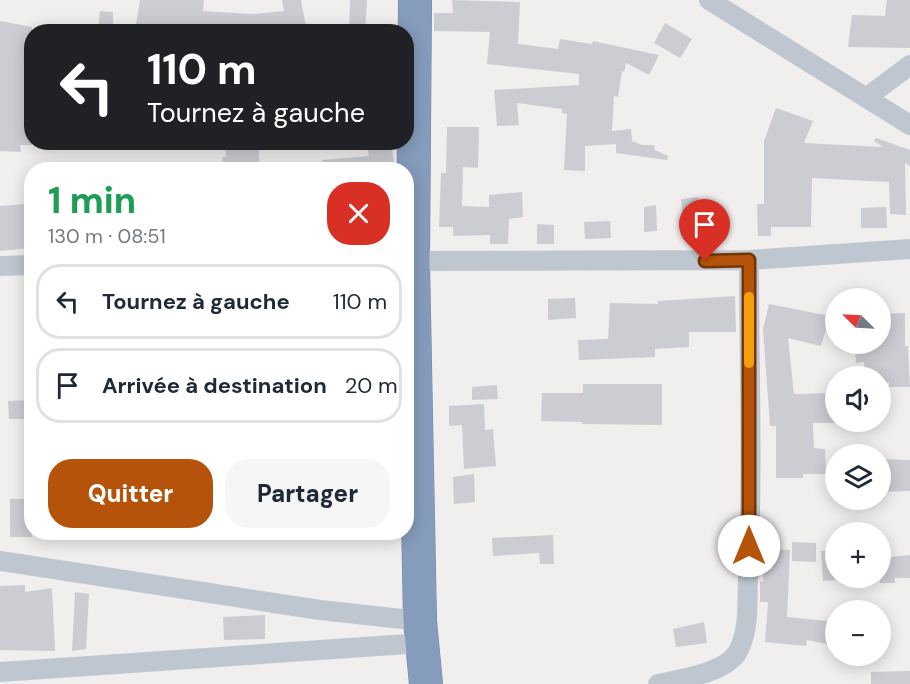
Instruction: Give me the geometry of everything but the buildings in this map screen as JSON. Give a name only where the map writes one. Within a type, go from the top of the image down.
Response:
[{"type":"highway","points":[[414,52],[415,0]]},
{"type":"highway","points":[[414,396],[421,632],[426,684]]},
{"type":"street","points":[[709,0],[910,125]]},
{"type":"street","points":[[866,99],[910,65]]},
{"type":"street","points":[[414,261],[749,260],[910,249]]},
{"type":"street","points":[[658,684],[698,675],[721,666],[731,660],[738,651],[744,634],[749,546],[749,260]]},
{"type":"street","points":[[0,266],[24,265]]},
{"type":"street","points":[[0,561],[320,610],[421,632]]},
{"type":"street","points":[[0,672],[421,632]]},
{"type":"slow traffic","points":[[749,297],[749,363]]},
{"type":"route","points":[[705,261],[749,260],[749,546]]}]
